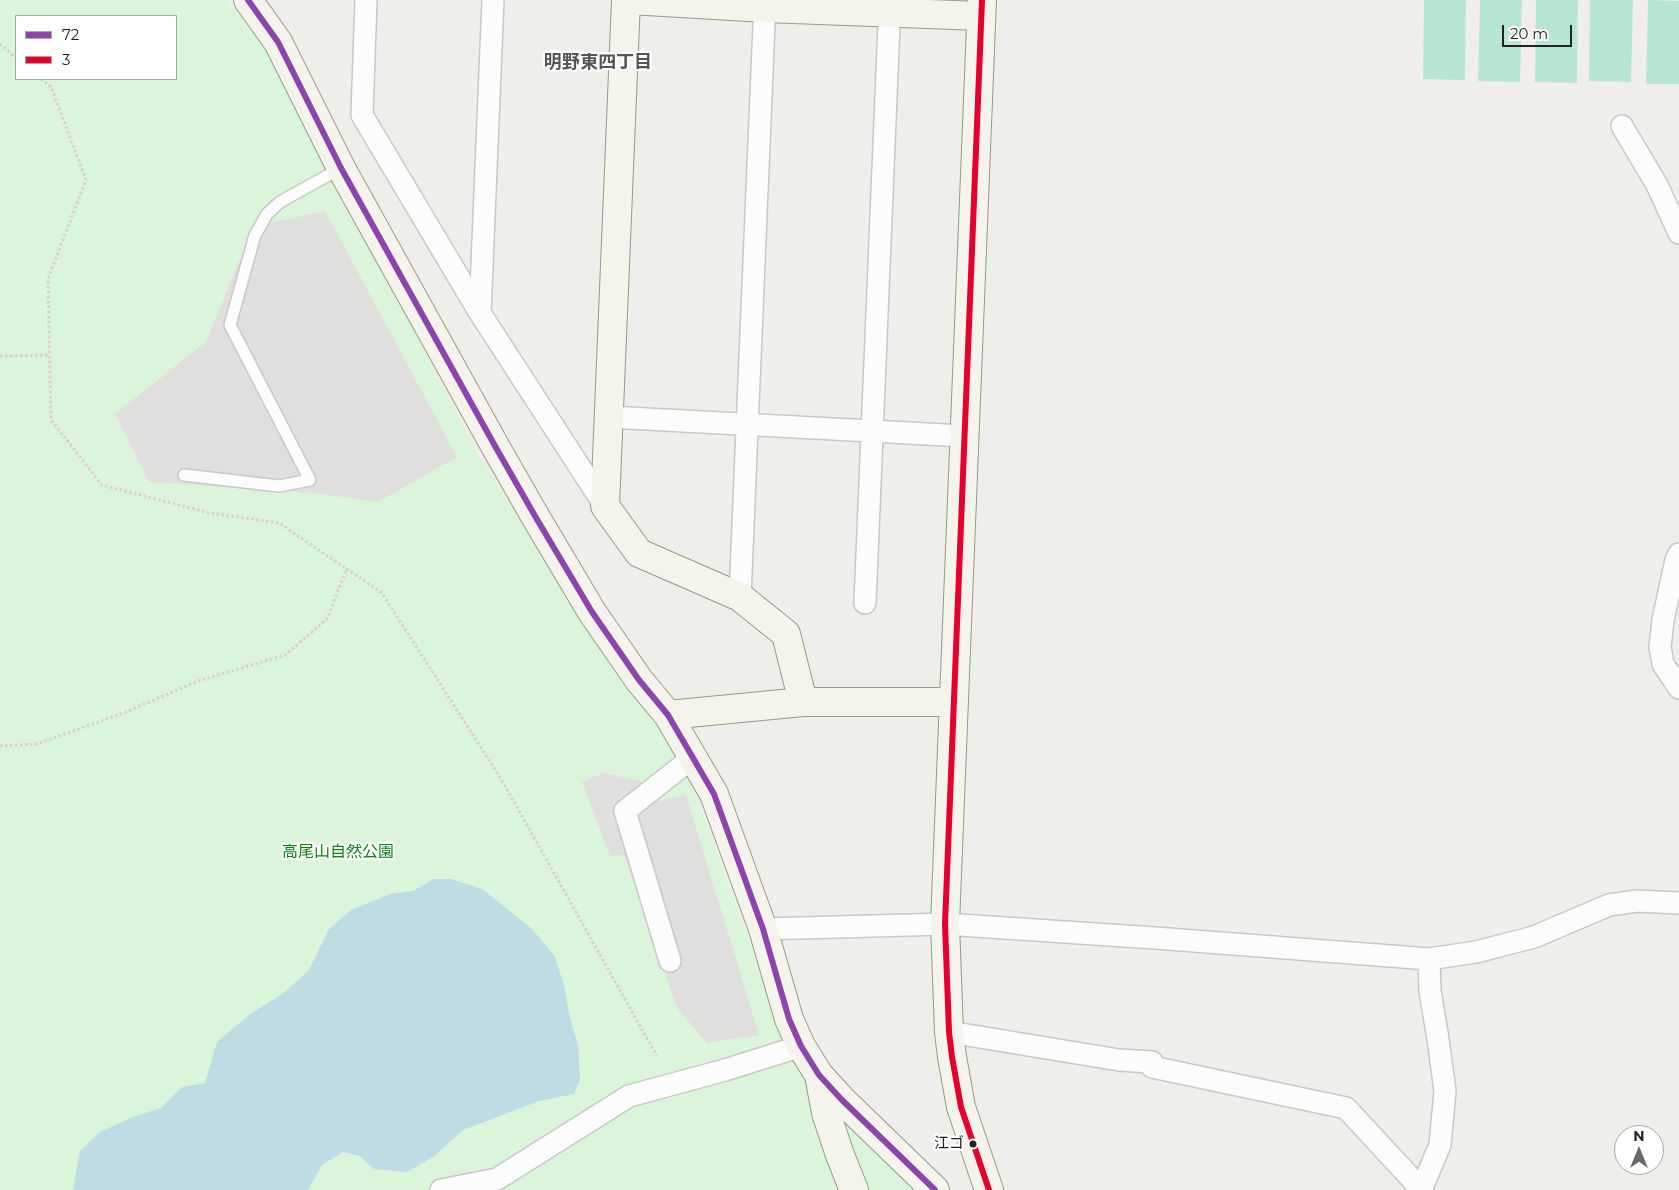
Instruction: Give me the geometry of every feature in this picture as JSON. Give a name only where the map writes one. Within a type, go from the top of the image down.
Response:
[{"type":"street","points":[[248,0],[278,42],[342,168],[495,446],[592,612],[639,680],[668,715],[714,794],[763,930],[790,1019],[801,1046],[818,1075],[935,1190]]},
{"type":"street","points":[[366,0],[362,115],[480,313],[605,506],[639,553],[740,597],[786,634],[803,702]]},
{"type":"street","points":[[480,313],[493,0]]},
{"type":"street","points":[[605,506],[628,0],[982,8],[946,924],[949,1032],[953,1066],[961,1107],[972,1145],[989,1190]]},
{"type":"street","points":[[740,597],[765,4]]},
{"type":"street","points":[[865,603],[890,6]]},
{"type":"street","points":[[1622,126],[1657,185],[1679,233]]},
{"type":"street","points":[[609,417],[964,436]]},
{"type":"street","points":[[1679,554],[1676,560],[1663,620],[1660,647],[1663,664],[1679,688]]},
{"type":"street","points":[[668,715],[803,702],[954,702]]},
{"type":"street","points":[[670,960],[625,812],[682,766],[695,759]]},
{"type":"street","points":[[763,930],[946,924],[1429,959],[1476,952],[1534,937],[1609,905],[1636,901],[1679,903]]},
{"type":"street","points":[[949,1032],[1119,1060],[1152,1062],[1152,1067],[1346,1108],[1421,1190],[1440,1145],[1445,1091],[1430,991],[1429,959]]},
{"type":"street","points":[[441,1190],[498,1180],[629,1096],[725,1070],[801,1046]]},
{"type":"street","points":[[818,1075],[826,1113],[854,1190]]},
{"type":"lane","points":[[184,474],[280,486],[310,480],[230,325],[255,235],[267,214],[280,202],[342,168]]},
{"type":"path","points":[[0,44],[15,57]]},
{"type":"path","points":[[42,80],[51,87],[86,180],[48,279],[51,420],[102,485],[210,513],[278,523],[382,592],[496,771],[657,1056]]},
{"type":"path","points":[[0,356],[50,355]]},
{"type":"path","points":[[0,746],[37,744],[126,712],[198,682],[285,655],[328,619],[347,568]]},
{"type":"green space","name":"高尾山自然公園","points":[[0,0],[227,0],[264,41],[477,453],[652,717],[690,778],[781,1030],[916,1190],[0,1190]]},
{"type":"green space","points":[[1424,0],[1466,0],[1465,80],[1423,79]]},
{"type":"green space","points":[[1480,0],[1522,0],[1520,82],[1478,81]]},
{"type":"green space","points":[[1536,0],[1578,0],[1577,83],[1535,82]]},
{"type":"green space","points":[[1590,0],[1633,0],[1631,82],[1589,81]]},
{"type":"green space","points":[[1648,0],[1679,1],[1679,84],[1646,84]]},
{"type":"shaded area","points":[[325,211],[457,457],[378,502],[314,493],[149,482],[115,414],[206,342],[254,225]]},
{"type":"shaded area","points":[[603,773],[640,781],[656,801],[686,795],[759,1035],[707,1043],[677,1008],[624,855],[610,856],[582,782]]},
{"type":"water","points":[[434,879],[451,879],[482,889],[531,928],[554,955],[564,985],[569,1014],[578,1046],[580,1080],[574,1094],[539,1101],[463,1130],[433,1157],[407,1172],[374,1169],[360,1156],[343,1152],[322,1165],[308,1190],[73,1190],[80,1151],[100,1132],[133,1117],[161,1108],[182,1087],[205,1083],[217,1042],[249,1015],[285,992],[309,970],[329,929],[351,910],[390,894],[413,891]]},
{"type":"transit line","name":"72","points":[[248,0],[278,42],[341,168],[535,516],[592,612],[639,680],[668,715],[714,794],[763,929],[789,1019],[801,1046],[819,1075],[842,1100],[935,1190]]},
{"type":"transit line","name":"3","points":[[982,0],[945,924],[949,1032],[952,1057],[961,1107],[989,1190]]},
{"type":"place","name":"江ゴ","points":[[973,1144]]},
{"type":"district","name":"明野東四丁目","points":[[598,63]]}]
